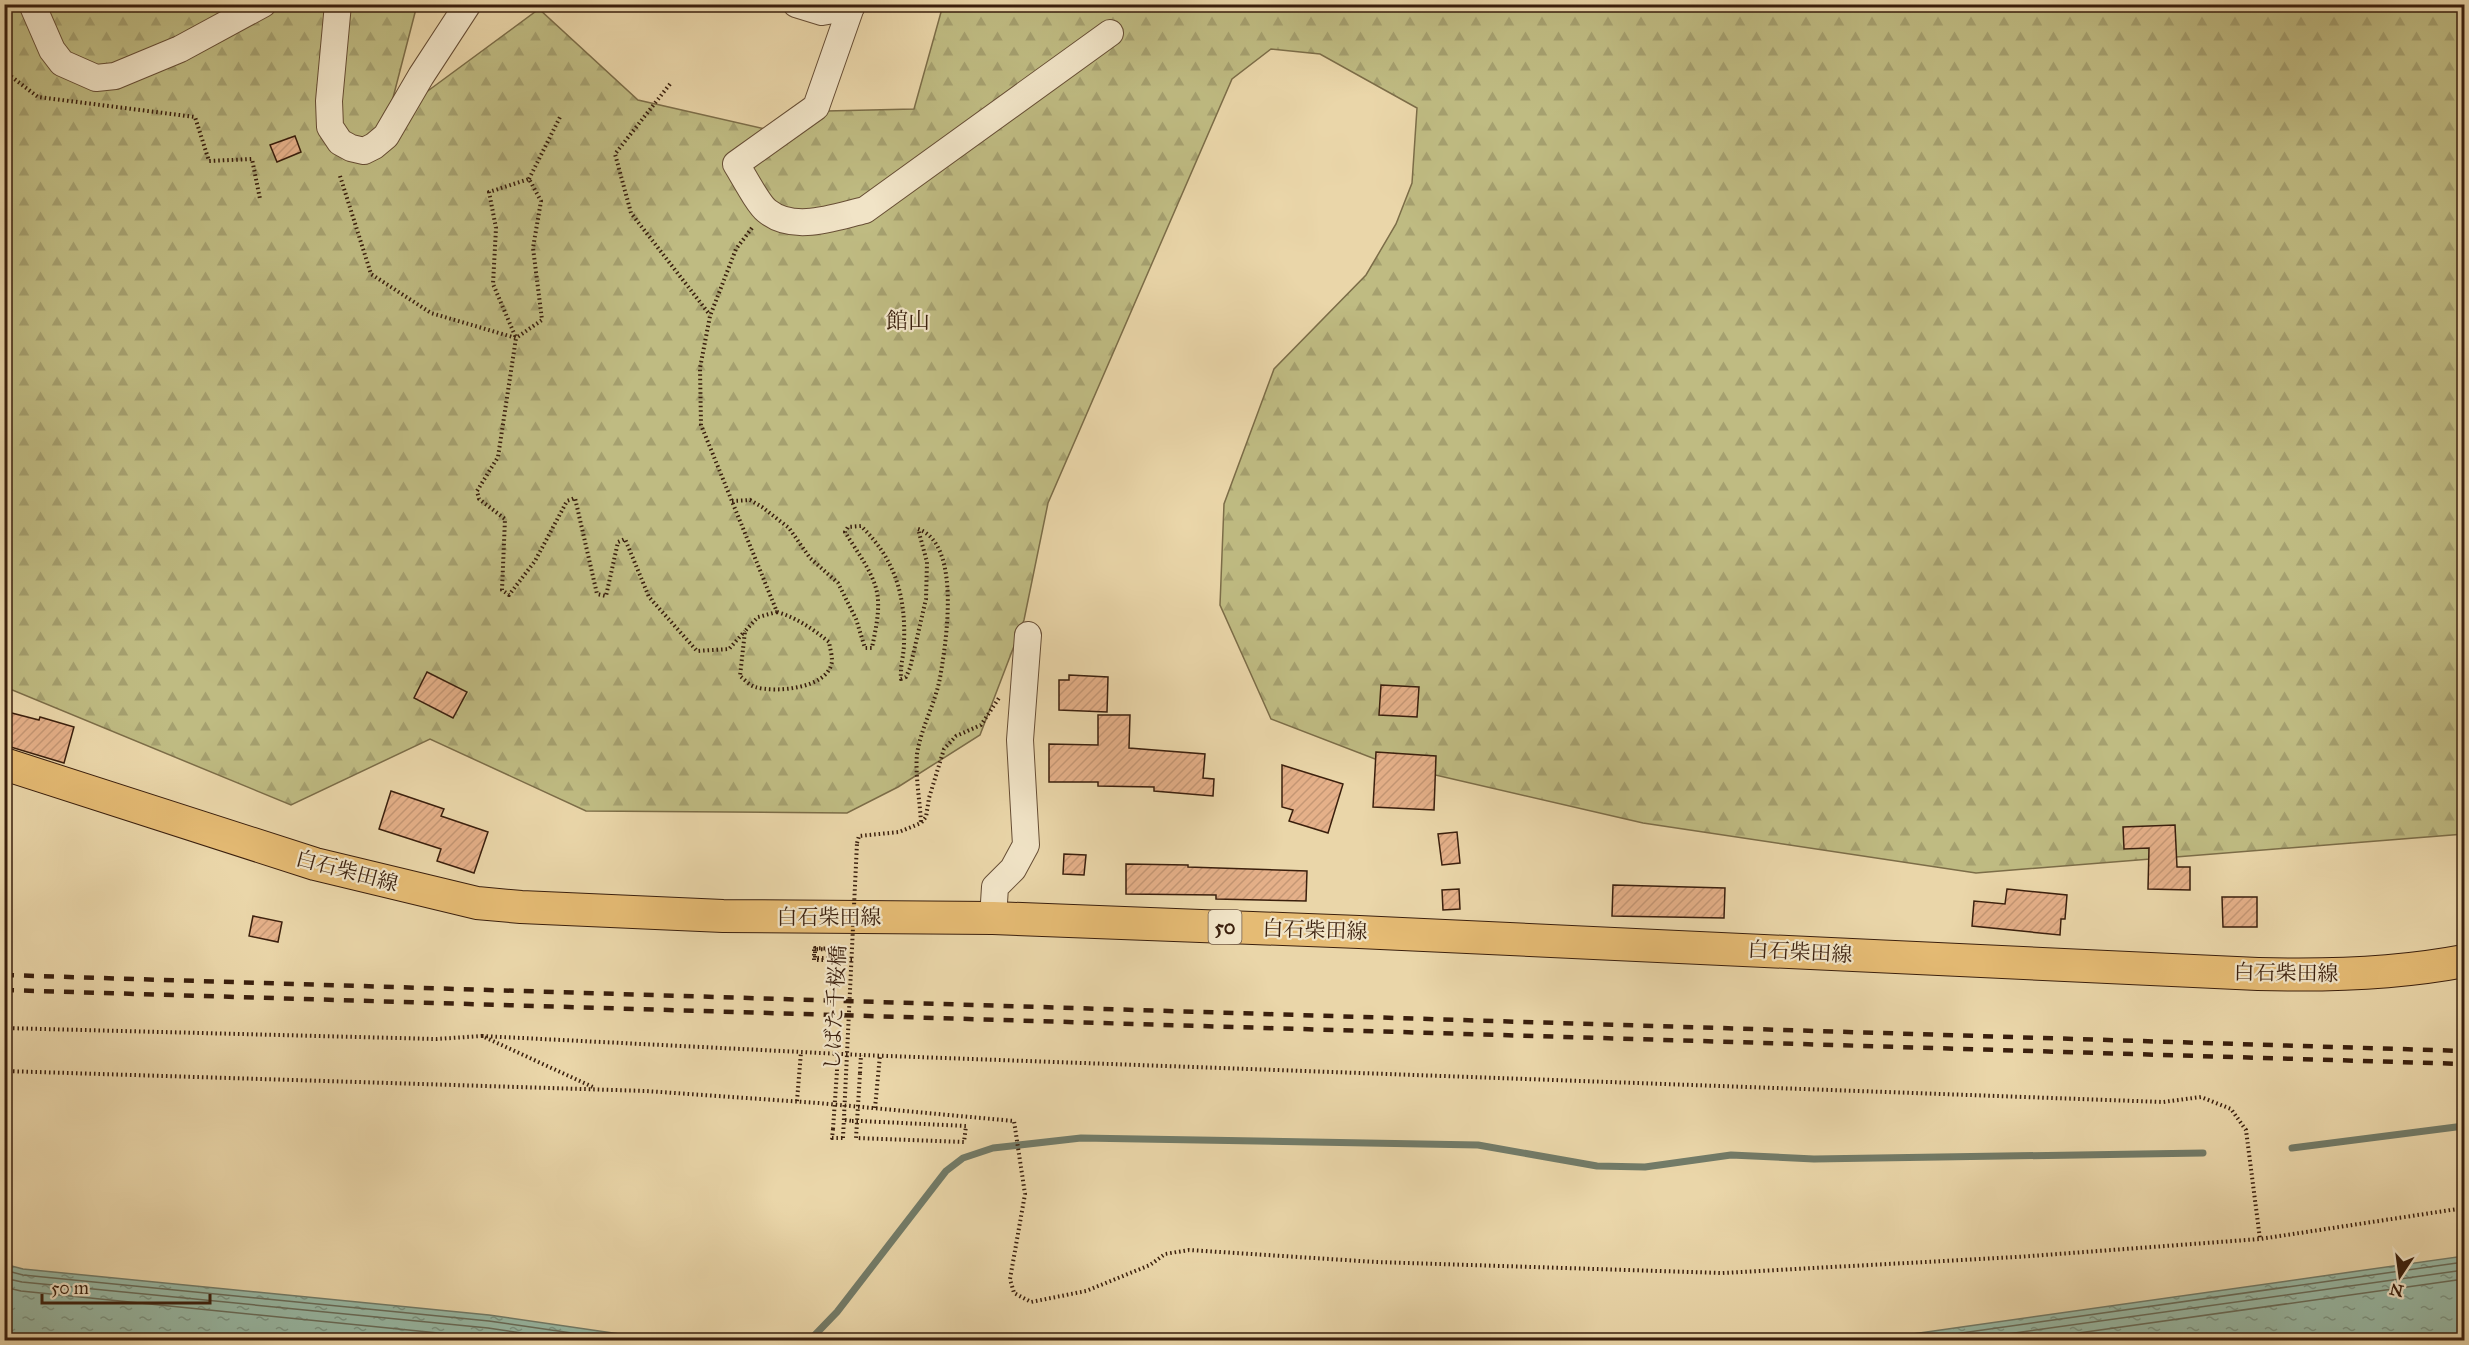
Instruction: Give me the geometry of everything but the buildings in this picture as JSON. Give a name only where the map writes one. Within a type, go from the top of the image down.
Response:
[{"type":"main road","name":"白石柴田線","points":[[4,764],[315,864],[477,903],[521,907],[723,916],[993,918],[1371,932],[2268,975],[2333,975],[2395,971],[2464,961]]},
{"type":"street","points":[[32,4],[52,50],[62,63],[96,78],[115,76],[180,49],[262,4]]},
{"type":"street","points":[[338,4],[329,101],[330,127],[340,142],[364,151],[386,136],[421,76],[468,4]]},
{"type":"street","points":[[796,4],[822,12],[852,6]]},
{"type":"street","points":[[852,6],[816,107],[736,164],[766,211],[792,223],[828,219],[865,210],[1110,33]]},
{"type":"street","points":[[993,918],[995,887],[1013,869],[1026,845],[1020,740],[1028,635]]},
{"type":"path","points":[[4,71],[38,97],[195,117],[208,160],[252,159],[260,199]]},
{"type":"path","points":[[670,84],[615,154],[631,213],[710,316]]},
{"type":"path","points":[[560,117],[529,179],[489,192],[496,228],[493,284],[516,338],[498,456],[477,491],[479,499],[505,519],[501,590],[509,595],[535,561],[567,501],[575,498],[597,594],[606,596],[618,542],[625,539],[650,597],[697,651],[729,649],[745,631],[758,617],[777,612],[814,629],[829,642],[832,662],[826,673],[814,682],[795,688],[772,690],[753,686],[740,676],[745,631]]},
{"type":"path","points":[[340,176],[371,274],[431,313],[516,338]]},
{"type":"path","points":[[516,338],[542,320],[533,248],[541,201],[529,179]]},
{"type":"path","points":[[766,211],[736,249],[710,316],[700,368],[701,425],[777,612]]},
{"type":"path","points":[[732,501],[750,500],[789,528],[810,558],[838,583],[856,619],[865,648],[872,648],[878,598],[868,571],[845,532],[848,527],[861,526],[874,539],[892,564],[900,593],[904,621],[901,679],[906,677],[910,668],[926,599],[927,562],[918,529],[928,533],[941,553],[946,574],[947,624],[939,680],[917,754],[921,823]]},
{"type":"path","points":[[921,823],[926,817],[929,798],[944,749],[956,736],[981,725],[1000,696]]},
{"type":"path","name":"しばた千桜橋","points":[[838,1053],[832,1138],[843,1138],[857,843],[859,836],[899,832],[921,823]]},
{"type":"path","points":[[837,949],[815,948],[815,958],[837,958],[837,950],[814,950],[814,960],[853,960]]},
{"type":"path","points":[[4,1028],[436,1039],[482,1036],[861,1055],[2163,1102],[2201,1097],[2231,1109],[2246,1130],[2260,1239]]},
{"type":"path","points":[[482,1036],[597,1089]]},
{"type":"path","points":[[797,1101],[801,1052]]},
{"type":"path","points":[[844,1120],[852,1121],[860,1121],[884,1122],[966,1126],[964,1143],[856,1138],[856,1127],[857,1116],[859,1095],[861,1055]]},
{"type":"path","points":[[875,1108],[880,1055]]},
{"type":"path","points":[[4,1071],[597,1089],[797,1101],[1014,1121],[1024,1194],[1010,1279],[1014,1293],[1031,1302],[1086,1291],[1150,1265],[1165,1254],[1189,1250],[1399,1263],[1722,1273],[2017,1257],[2260,1239],[2464,1208]]},
{"type":"green space","points":[[4,5],[417,5],[387,121],[539,9],[638,100],[796,136],[826,111],[914,109],[943,5],[2464,5],[2464,834],[1976,873],[1643,823],[1388,764],[1271,719],[1220,605],[1224,504],[1274,369],[1366,275],[1396,224],[1412,183],[1417,108],[1320,54],[1271,49],[1232,79],[1048,503],[1024,620],[980,735],[898,787],[847,813],[586,811],[430,739],[291,805],[5,687]]},
{"type":"water","points":[[2464,1256],[2464,1340],[1870,1340]]},
{"type":"water","points":[[4,1264],[23,1269],[489,1315],[661,1340],[5,1340]]},
{"type":"waterway","points":[[2292,1148],[2464,1126]]},
{"type":"waterway","points":[[810,1340],[837,1312],[946,1171],[963,1158],[993,1148],[1081,1138],[1478,1145],[1597,1166],[1645,1167],[1731,1155],[1814,1159],[2203,1153]]},
{"type":"railway","points":[[4,975],[2464,1051]]},
{"type":"railway","points":[[4,990],[2464,1064]]},
{"type":"district","name":"館山","points":[[908,320]]}]
